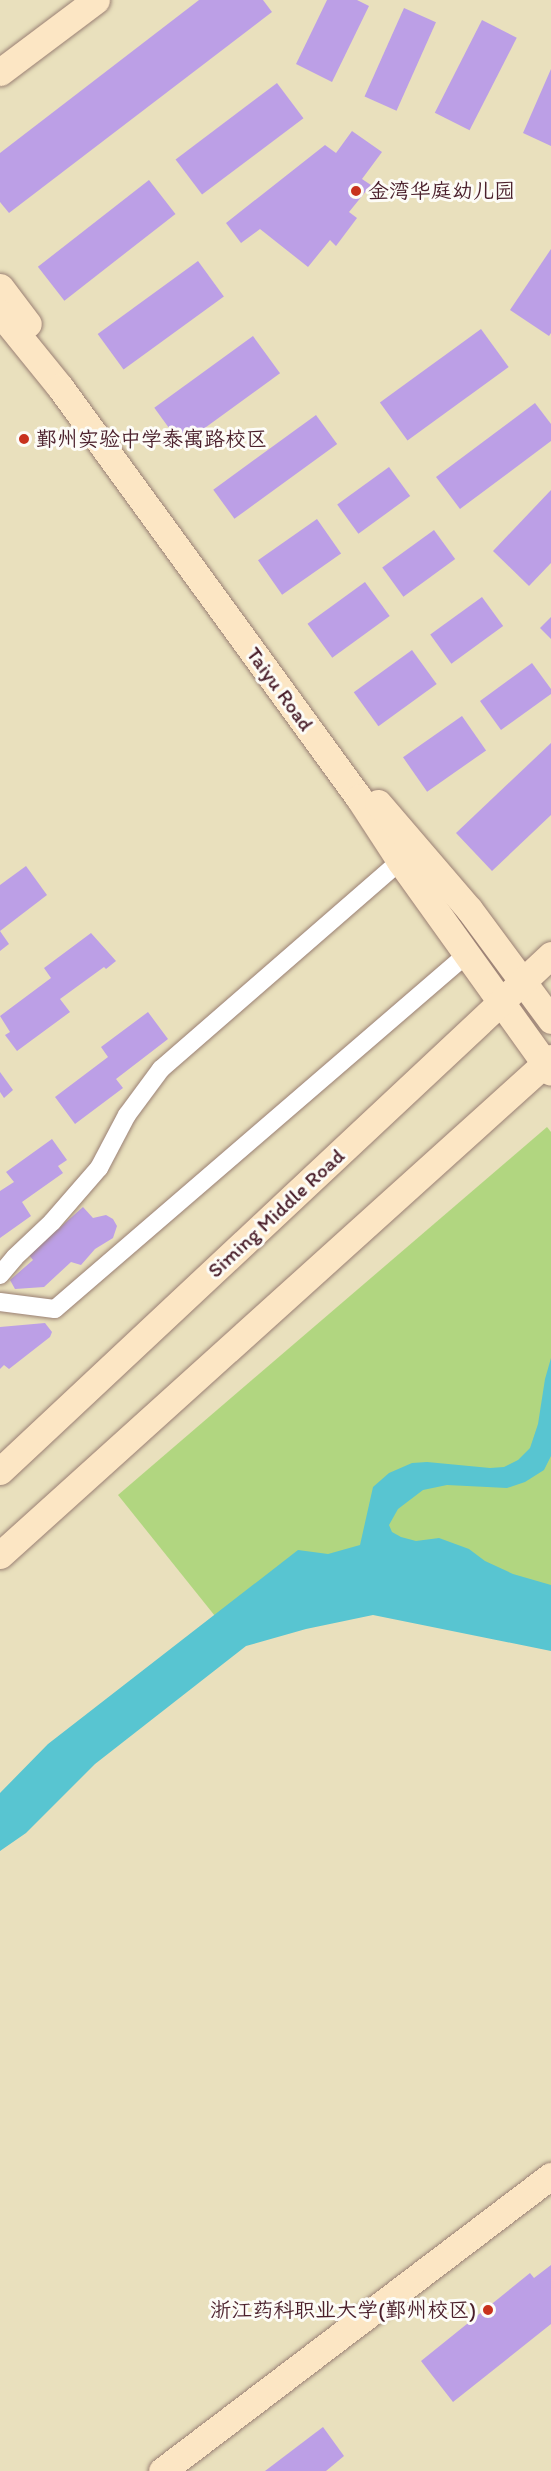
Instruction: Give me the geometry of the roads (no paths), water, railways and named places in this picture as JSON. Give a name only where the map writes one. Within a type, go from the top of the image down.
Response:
[{"type":"main road","points":[[0,72],[96,0]]},
{"type":"main road","name":"Taiyu Road","points":[[0,287],[85,400],[367,790],[469,909],[551,1020]]},
{"type":"main road","name":"Taiyu Road","points":[[0,313],[74,406],[359,798],[466,955],[549,1064]]},
{"type":"main road","name":"Siming Middle Road","points":[[2,1464],[551,955]]},
{"type":"main road","points":[[0,1555],[549,1064]]},
{"type":"main road","points":[[162,2471],[551,2176]]},
{"type":"street","points":[[0,1275],[99,1168],[127,1115],[161,1069],[400,861]]},
{"type":"street","points":[[0,1302],[55,1309],[466,955]]},
{"type":"water","points":[[551,1358],[551,1456],[544,1470],[525,1482],[507,1488],[447,1485],[423,1490],[398,1509],[389,1525],[392,1532],[401,1537],[416,1541],[439,1538],[469,1549],[485,1561],[513,1574],[551,1585],[551,1651],[373,1615],[306,1629],[246,1646],[95,1764],[26,1833],[0,1851],[0,1793],[48,1744],[298,1550],[328,1554],[360,1545],[373,1487],[389,1473],[412,1463],[427,1462],[490,1468],[504,1467],[518,1460],[530,1448],[538,1424],[545,1379]]},
{"type":"place","name":"金湾华庭幼儿园","points":[[356,191]]},
{"type":"place","name":"鄞州实验中学泰寓路校区","points":[[24,439]]},
{"type":"place","name":"浙江药科职业大学(鄞州校区)","points":[[488,2310]]}]
